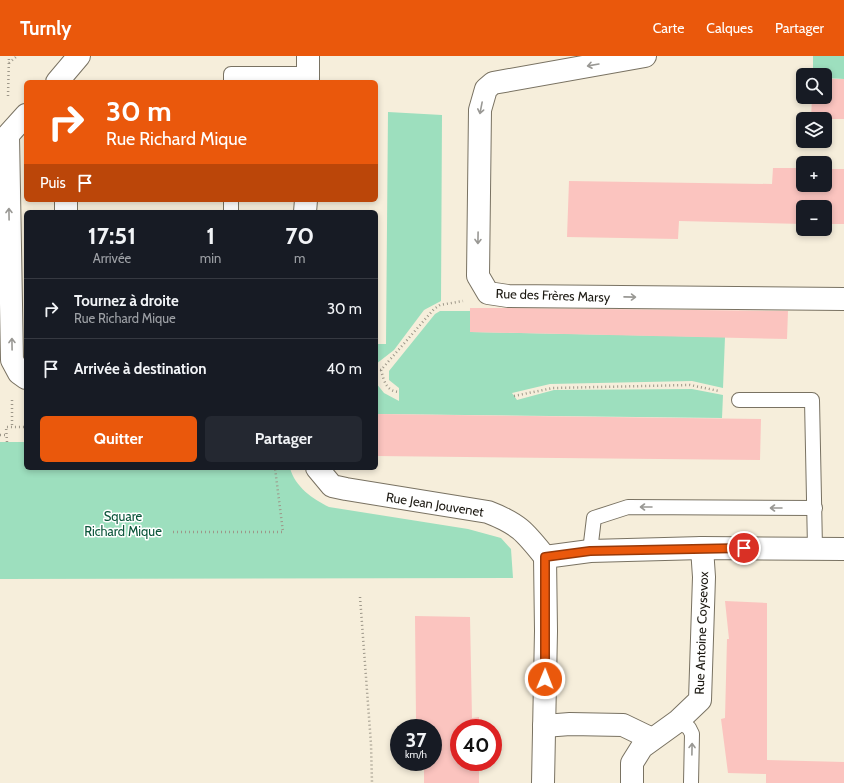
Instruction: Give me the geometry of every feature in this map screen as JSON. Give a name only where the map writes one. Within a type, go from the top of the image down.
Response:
[{"type":"street","name":"Rue des Frères Marsy","points":[[645,56],[494,83],[486,89],[480,110],[478,276],[488,293],[508,296],[844,299]]},
{"type":"street","points":[[24,117],[8,135],[18,298],[12,360],[19,373],[24,377]]},
{"type":"street","name":"Rue Jean Jouvenet","points":[[319,470],[332,486],[488,512],[508,520],[525,532],[545,557]]},
{"type":"street","points":[[543,783],[546,631],[545,557],[590,551],[702,548],[844,549]]},
{"type":"street","name":"Rue Antoine Coysevox","points":[[632,783],[632,762],[642,747],[652,738],[678,721],[700,700],[704,577],[702,548]]},
{"type":"street","points":[[544,726],[570,724],[623,725],[652,738]]},
{"type":"lane","points":[[231,80],[231,74],[308,71]]},
{"type":"lane","points":[[739,400],[812,400],[815,508],[814,548]]},
{"type":"lane","points":[[590,551],[594,518],[628,507],[815,508]]},
{"type":"lane","points":[[678,721],[689,728],[692,734],[691,783]]},
{"type":"path","points":[[9,64],[17,56]]},
{"type":"path","points":[[399,392],[393,392],[386,386],[381,370],[434,309],[440,305],[459,303],[488,293]]},
{"type":"path","points":[[514,396],[552,388],[690,385],[722,392],[739,400]]},
{"type":"path","points":[[7,442],[6,427],[24,427]]},
{"type":"path","points":[[0,435],[7,435]]},
{"type":"path","points":[[173,532],[283,532],[275,470]]},
{"type":"path","points":[[360,597],[371,744],[372,783]]},
{"type":"green space","points":[[813,56],[844,56],[844,79],[832,78],[832,68],[813,68]]},
{"type":"green space","points":[[388,112],[442,115],[441,301],[424,310],[394,350],[378,362],[378,344],[386,344]]},
{"type":"green space","points":[[440,311],[470,311],[471,332],[725,337],[723,388],[692,381],[550,384],[512,393],[517,400],[554,390],[692,389],[723,395],[722,418],[378,414],[378,386],[384,393],[399,401],[399,388],[389,380],[389,371],[435,314]]},
{"type":"green space","name":"Square Richard Mique","points":[[0,442],[24,442],[24,470],[291,470],[292,475],[305,492],[329,507],[468,529],[501,538],[511,549],[513,578],[0,579]]},
{"type":"building","points":[[832,79],[844,79],[844,119],[832,119],[832,112],[811,112],[812,104],[832,104]]},
{"type":"building","points":[[773,168],[796,168],[796,192],[832,192],[832,169],[844,169],[844,224],[832,224],[832,200],[796,200],[796,224],[679,221],[678,239],[567,237],[569,181],[772,184]]},
{"type":"building","points":[[470,308],[788,311],[787,339],[470,332]]},
{"type":"building","points":[[378,414],[761,419],[760,460],[378,456]]},
{"type":"building","points":[[725,601],[767,603],[767,760],[844,762],[844,783],[766,783],[766,774],[728,773],[721,719],[725,718],[727,639],[729,639]]},
{"type":"building","points":[[415,616],[470,617],[472,718],[479,717],[479,719],[450,719],[450,771],[479,771],[479,783],[424,783],[424,771],[442,771],[442,719],[416,719]]},
{"type":"route","points":[[545,679],[545,557],[590,551],[744,548]]}]
